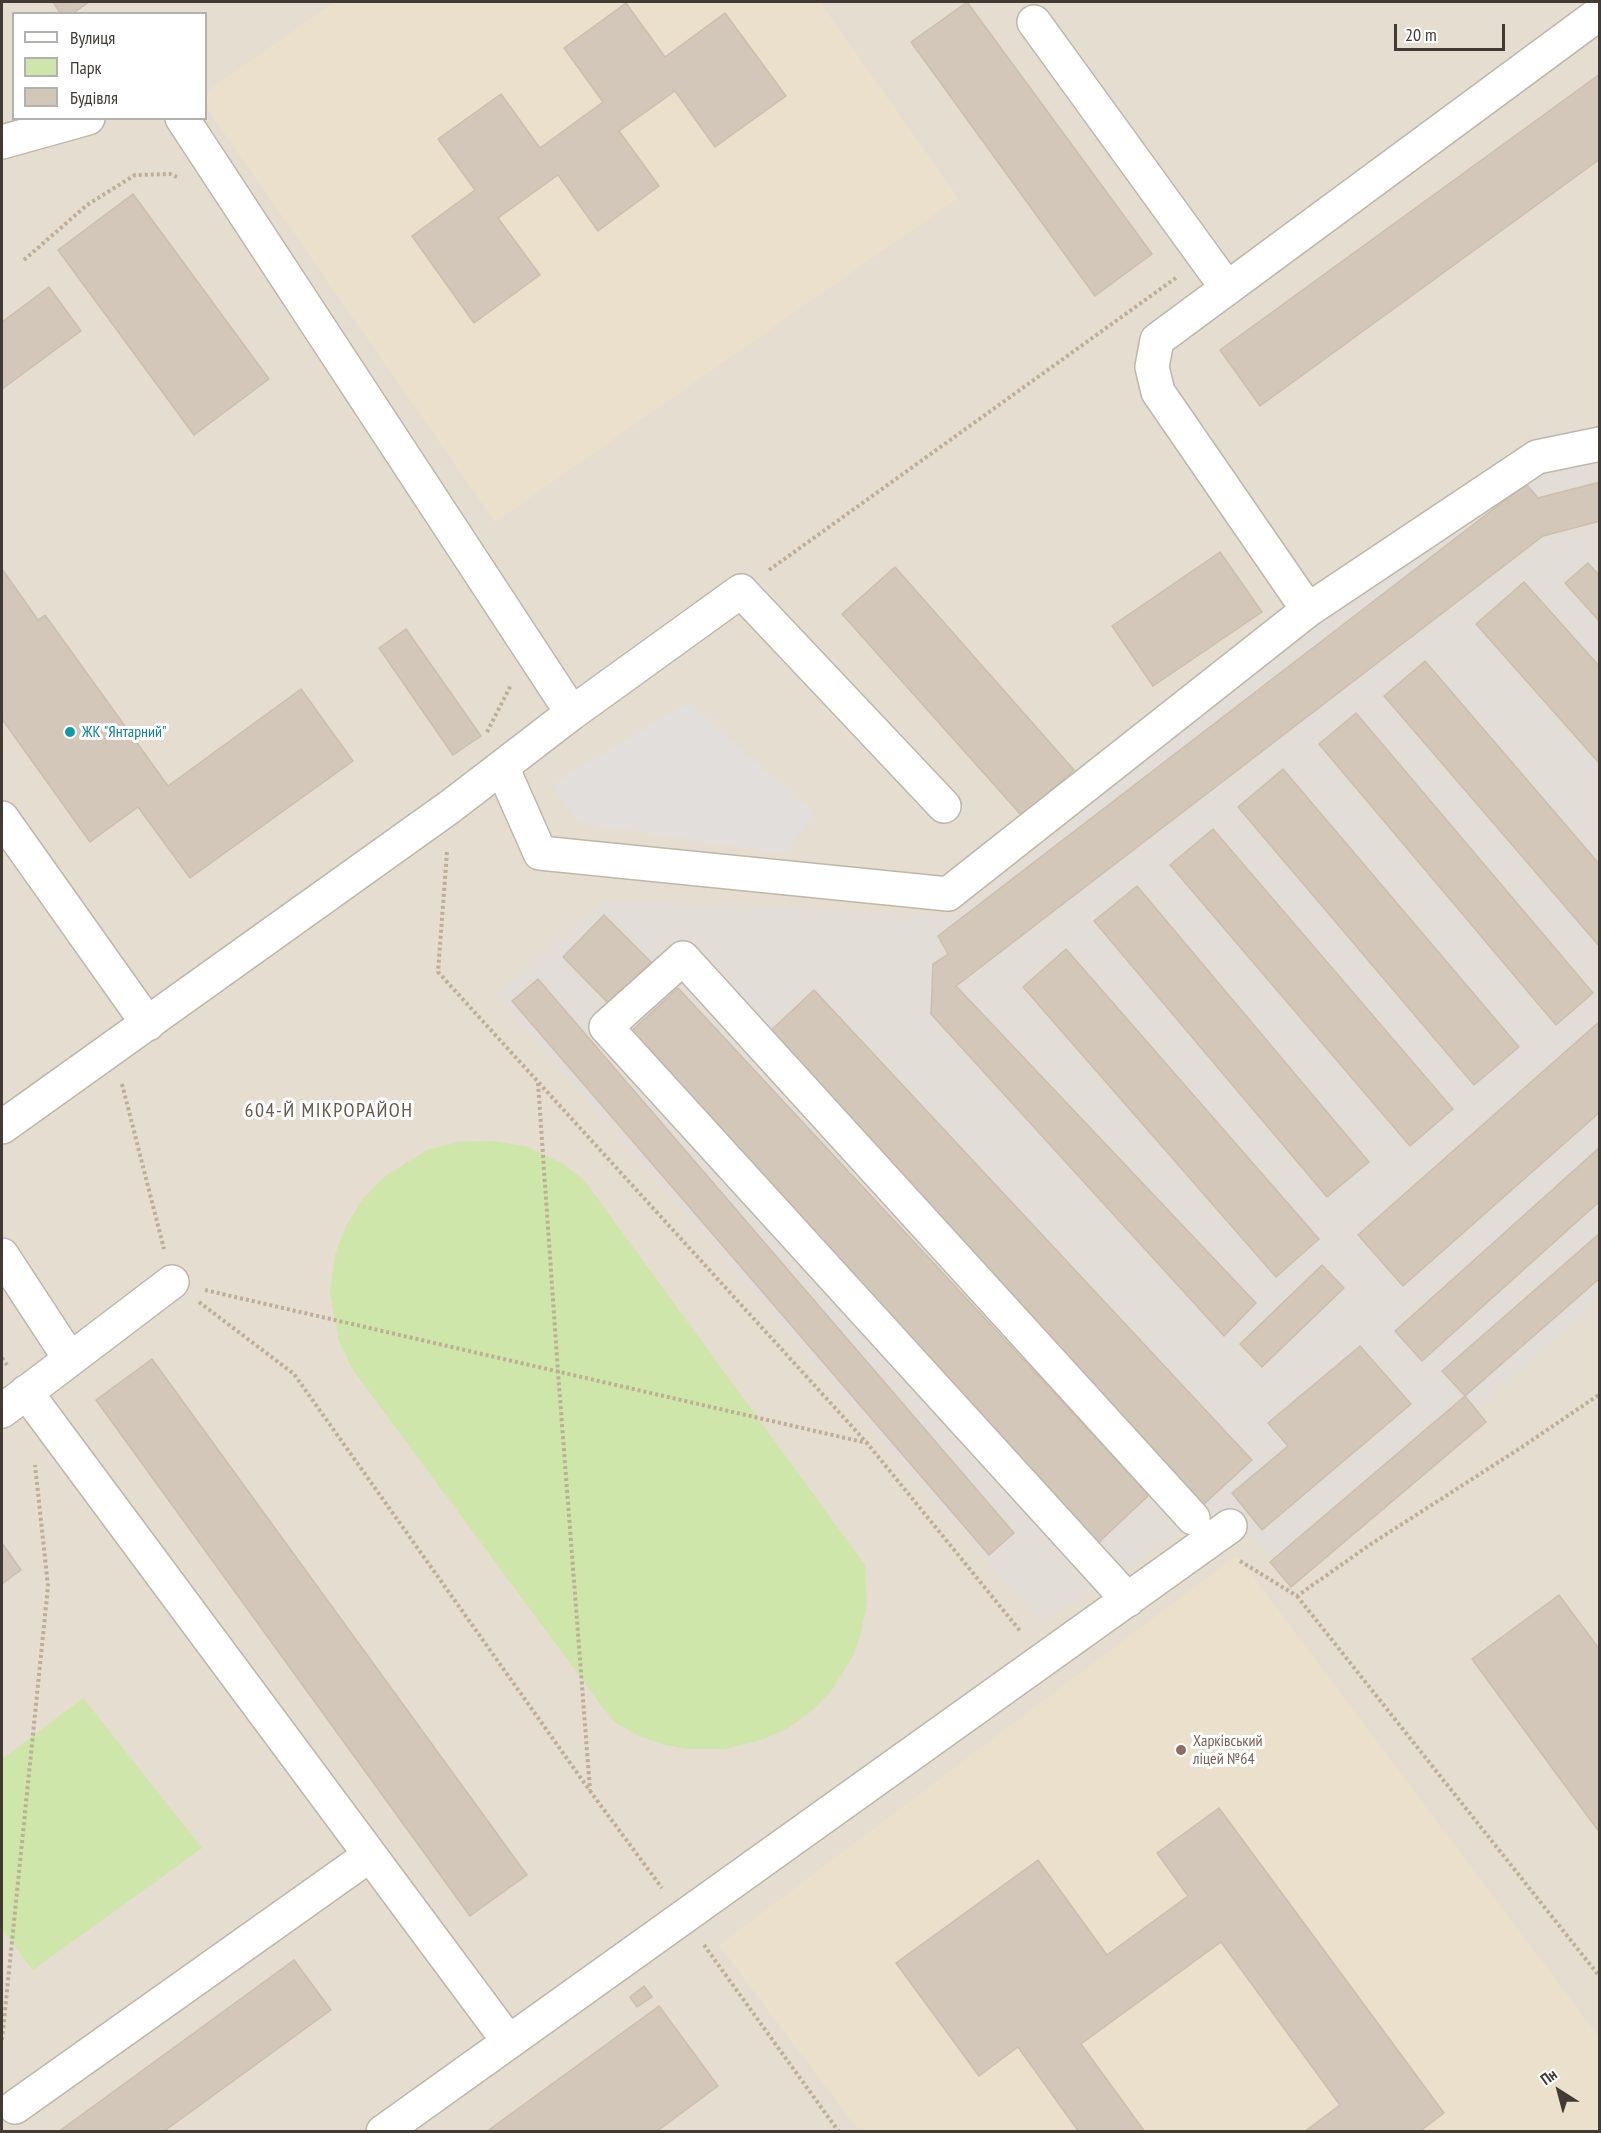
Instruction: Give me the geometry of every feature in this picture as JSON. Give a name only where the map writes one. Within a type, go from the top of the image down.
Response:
[{"type":"lane","points":[[1308,610],[1158,392],[1152,367],[1157,340],[1599,13]]},
{"type":"lane","points":[[1034,21],[1227,288]]},
{"type":"lane","points":[[2,142],[81,120]]},
{"type":"lane","points":[[183,120],[572,714]]},
{"type":"lane","points":[[502,767],[540,853],[948,894],[1308,610],[1537,457],[1599,444]]},
{"type":"lane","points":[[2,1127],[451,806],[572,714],[741,591],[944,806]]},
{"type":"lane","points":[[2,818],[148,1024]]},
{"type":"lane","points":[[383,2132],[1128,1600],[1210,1529],[683,958],[606,1027],[1128,1600]]},
{"type":"lane","points":[[2,1255],[70,1359]]},
{"type":"lane","points":[[172,1282],[14,1401],[370,1855],[509,2042]]},
{"type":"lane","points":[[15,2107],[370,1855]]},
{"type":"path","points":[[24,260],[87,205],[135,175],[170,174],[180,178]]},
{"type":"path","points":[[741,591],[1204,257]]},
{"type":"path","points":[[451,806],[438,972],[867,1443],[1044,1660]]},
{"type":"path","points":[[113,1049],[172,1282],[294,1374],[590,1791],[839,2132]]},
{"type":"path","points":[[538,1082],[590,1791]]},
{"type":"path","points":[[172,1282],[867,1443]]},
{"type":"path","points":[[1298,1596],[1371,1544],[1522,1447],[1599,1394]]},
{"type":"path","points":[[2,2040],[48,1586],[34,1461]]},
{"type":"path","points":[[1210,1529],[1298,1596],[1599,1977]]},
{"type":"shaded area","name":"604-Й МІКРОРАЙОН","points":[[2,2],[1599,2],[1599,2131],[2,2132]]},
{"type":"shaded area","points":[[334,2],[820,2],[958,198],[495,522],[207,108],[207,91]]},
{"type":"shaded area","points":[[1547,429],[1587,467],[1599,464],[1599,1302],[1289,1576],[1226,1507],[1040,1622],[495,995],[604,899],[956,916]]},
{"type":"shaded area","points":[[689,702],[814,814],[785,854],[579,823],[551,786]]},
{"type":"shaded area","name":"Харківський ліцей №64","points":[[1237,1555],[1599,2037],[1599,2131],[859,2131],[719,1945]]},
{"type":"green space","points":[[494,1141],[525,1146],[562,1163],[584,1180],[865,1565],[867,1602],[861,1633],[853,1656],[831,1691],[813,1710],[788,1728],[761,1740],[725,1749],[687,1749],[661,1744],[637,1735],[613,1721],[353,1370],[339,1341],[330,1293],[335,1255],[346,1226],[362,1200],[384,1177],[427,1150],[459,1142]]},
{"type":"green space","points":[[83,1698],[202,1848],[33,1970],[2,1929],[2,1759]]},
{"type":"building","points":[[53,2],[89,2],[75,12],[60,12]]},
{"type":"building","points":[[967,2],[1152,254],[1095,296],[911,42]]},
{"type":"building","points":[[626,3],[665,57],[725,13],[786,96],[715,147],[675,91],[619,131],[659,186],[598,231],[558,175],[498,218],[540,275],[474,323],[412,236],[475,190],[438,139],[501,94],[540,148],[603,102],[564,48]]},
{"type":"building","points":[[1600,74],[1600,159],[1260,406],[1220,350]]},
{"type":"building","points":[[133,194],[269,379],[194,435],[58,250]]},
{"type":"building","points":[[49,287],[81,331],[2,389],[2,322]]},
{"type":"building","points":[[1600,482],[1600,521],[1543,536],[956,986],[1256,1303],[1224,1336],[931,1014],[933,964],[948,954],[938,936],[1526,484],[1538,498]]},
{"type":"building","points":[[1220,552],[1262,612],[1153,686],[1112,626]]},
{"type":"building","points":[[1588,563],[1600,576],[1600,622],[1565,583]]},
{"type":"building","points":[[895,567],[1074,770],[1022,816],[842,614]]},
{"type":"building","name":"ЖК \"Янтарний\"","points":[[2,569],[38,620],[45,615],[168,786],[301,689],[353,761],[190,878],[138,807],[90,842],[2,719]]},
{"type":"building","points":[[1524,582],[1600,667],[1600,764],[1476,624]]},
{"type":"building","points":[[406,629],[481,736],[453,755],[379,648]]},
{"type":"building","points":[[1425,661],[1600,865],[1600,947],[1384,696]]},
{"type":"building","points":[[1356,713],[1593,993],[1556,1025],[1319,744]]},
{"type":"building","points":[[1283,769],[1519,1047],[1474,1085],[1238,807]]},
{"type":"building","points":[[1213,829],[1453,1109],[1410,1146],[1170,865]]},
{"type":"building","points":[[1137,886],[1369,1162],[1327,1197],[1094,921]]},
{"type":"building","points":[[604,915],[651,962],[610,1005],[563,957]]},
{"type":"building","points":[[1066,949],[1319,1239],[1276,1277],[1023,987]]},
{"type":"building","points":[[538,979],[1014,1533],[989,1555],[512,1001]]},
{"type":"building","points":[[678,988],[1149,1495],[1097,1544],[625,1037]]},
{"type":"building","points":[[814,990],[1252,1460],[1203,1505],[765,1036]]},
{"type":"building","points":[[1600,1021],[1600,1112],[1403,1286],[1358,1235]]},
{"type":"building","points":[[1600,1147],[1600,1201],[1422,1361],[1395,1331]]},
{"type":"building","points":[[1600,1233],[1600,1278],[1465,1396],[1442,1371]]},
{"type":"building","points":[[1322,1265],[1344,1288],[1262,1367],[1240,1344]]},
{"type":"building","points":[[1360,1346],[1411,1404],[1262,1530],[1232,1493],[1288,1446],[1268,1423]]},
{"type":"building","points":[[152,1359],[527,1875],[470,1916],[96,1400]]},
{"type":"building","points":[[1465,1396],[1486,1422],[1291,1587],[1270,1562]]},
{"type":"building","points":[[2,1543],[21,1570],[2,1584]]},
{"type":"building","points":[[1559,1595],[1600,1650],[1600,1833],[1472,1659]]},
{"type":"building","points":[[1219,1808],[1444,2113],[1419,2132],[1304,2132],[1340,2105],[1221,1942],[1081,2044],[1145,2132],[1079,2132],[1018,2047],[979,2076],[896,1963],[1038,1860],[1107,1955],[1188,1896],[1157,1853]]},
{"type":"building","points":[[294,1960],[331,2010],[163,2132],[58,2132]]},
{"type":"building","points":[[644,1986],[652,1997],[637,2007],[630,1997]]},
{"type":"building","points":[[659,2006],[718,2086],[656,2132],[486,2132]]},
{"type":"place","name":"ЖК \"Янтарний\"","points":[[70,732]]},
{"type":"place","name":"Харківський ліцей №64","points":[[1181,1750]]},
{"type":"district","name":"604-Й МІКРОРАЙОН","points":[[329,1111]]}]
